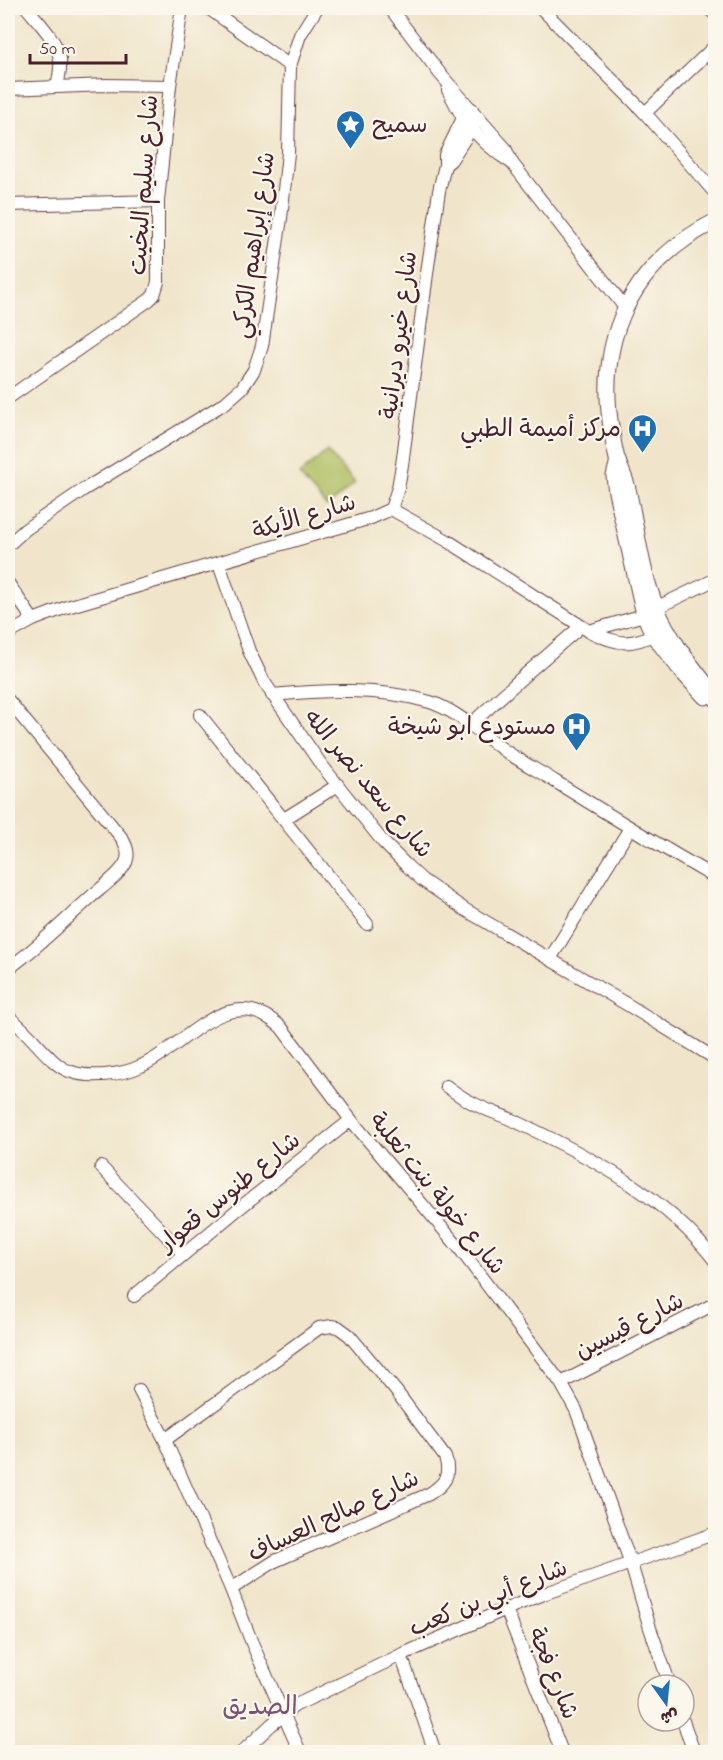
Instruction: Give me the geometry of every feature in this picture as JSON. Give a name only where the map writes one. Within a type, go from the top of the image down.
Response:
[{"type":"main road","points":[[716,221],[690,235],[667,252],[651,267],[636,287],[613,344],[609,358],[608,378],[611,430],[618,460],[614,476],[616,492],[650,611],[682,673],[706,698],[716,701]]},
{"type":"street","points":[[27,8],[49,36],[58,53],[60,68],[57,87]]},
{"type":"street","name":"شارع سليم البخيت","points":[[8,398],[121,321],[154,295],[158,282],[158,201],[170,86],[182,8]]},
{"type":"street","points":[[208,8],[290,66]]},
{"type":"street","name":"شارع إبراهيم الكركي","points":[[8,544],[83,490],[225,403],[242,388],[254,370],[267,324],[281,218],[288,153],[290,66],[300,35],[317,8]]},
{"type":"street","points":[[390,8],[499,155],[512,163],[626,309]]},
{"type":"street","points":[[541,8],[645,113],[716,194]]},
{"type":"street","points":[[708,8],[716,15]]},
{"type":"street","points":[[645,113],[716,45]]},
{"type":"street","points":[[8,88],[170,86]]},
{"type":"street","name":"شارع خيرو ديرانية","points":[[391,509],[402,465],[445,155],[471,118]]},
{"type":"street","points":[[8,205],[158,201]]},
{"type":"street","name":"شارع الأيكة","points":[[8,634],[33,620],[67,607],[371,519],[391,509],[495,570],[585,629],[620,643],[642,640],[660,632]]},
{"type":"street","name":"شارع سعد نصر الله","points":[[219,564],[249,651],[264,682],[301,738],[383,842],[422,880],[464,909],[716,1059]]},
{"type":"street","points":[[470,725],[526,674],[585,629],[621,623],[716,579]]},
{"type":"street","points":[[8,583],[33,620]]},
{"type":"street","points":[[272,695],[342,690],[404,696],[441,707],[452,712],[513,756],[716,878]]},
{"type":"street","points":[[8,700],[121,837],[127,850],[127,858],[122,868],[75,913],[8,969]]},
{"type":"street","points":[[200,715],[367,924]]},
{"type":"street","points":[[284,819],[338,785]]},
{"type":"street","points":[[550,959],[630,828]]},
{"type":"street","name":"شارع خولة بنت ثعلبة","points":[[8,1017],[63,1068],[96,1075],[127,1072],[143,1066],[163,1054],[184,1036],[231,1010],[250,1010],[270,1017],[288,1035],[351,1120],[460,1249],[561,1383],[576,1410],[584,1432],[631,1564],[666,1673]]},
{"type":"street","points":[[446,1086],[470,1102],[518,1122],[609,1171],[665,1209],[689,1230],[716,1262]]},
{"type":"street","name":"شارع طنوس قعوار","points":[[135,1296],[351,1120]]},
{"type":"street","points":[[101,1167],[184,1254]]},
{"type":"street","name":"شارع قيسين","points":[[561,1383],[716,1303]]},
{"type":"street","name":"شارع صالح العساف","points":[[165,1440],[319,1328],[332,1326],[344,1330],[363,1351],[445,1457],[446,1479],[441,1486],[429,1494],[275,1561],[231,1589]]},
{"type":"street","points":[[139,1390],[165,1440],[300,1752]]},
{"type":"street","name":"شارع أبي بن كعب","points":[[242,1752],[284,1714],[303,1701],[401,1655],[549,1592],[716,1533]]},
{"type":"street","name":"شارع فجة","points":[[506,1609],[562,1752]]},
{"type":"street","points":[[401,1655],[435,1752]]},
{"type":"street","points":[[687,1733],[694,1752]]},
{"type":"green space","points":[[327,451],[355,483],[327,507],[299,475]]},
{"type":"place","name":"سميح","points":[[351,150]]},
{"type":"place","name":"مركز أميمة الطبي","points":[[642,454]]},
{"type":"place","name":"مستودع ابو شيخة","points":[[577,752]]},
{"type":"district","name":"الصديق","points":[[260,1705]]}]
